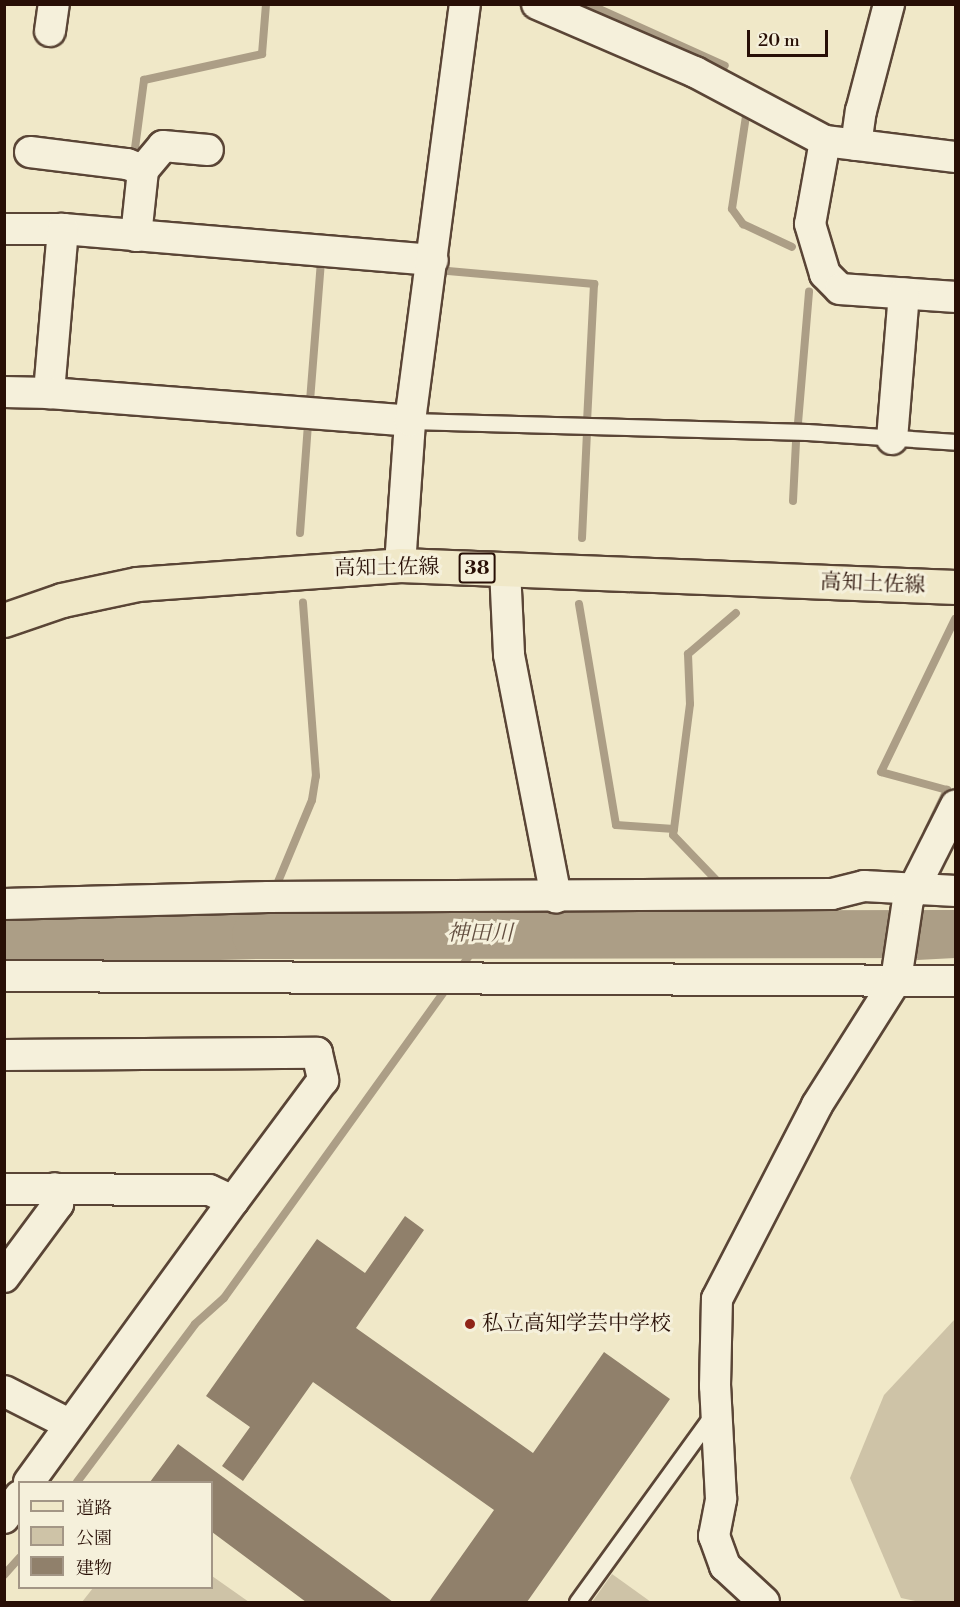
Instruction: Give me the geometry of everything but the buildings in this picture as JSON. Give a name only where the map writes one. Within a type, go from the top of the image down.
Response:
[{"type":"main road","name":"高知土佐線","points":[[4,620],[62,600],[137,584],[400,565],[956,587]]},
{"type":"street","points":[[400,565],[410,422],[465,4]]},
{"type":"street","points":[[537,4],[695,72],[825,141],[956,157]]},
{"type":"street","points":[[856,145],[861,111],[889,4]]},
{"type":"street","points":[[825,141],[810,224],[825,274],[840,289],[956,297]]},
{"type":"street","points":[[136,236],[143,170],[164,146],[208,150]]},
{"type":"street","points":[[30,152],[128,164],[143,170]]},
{"type":"street","points":[[4,229],[63,229],[433,260]]},
{"type":"street","points":[[49,393],[63,229]]},
{"type":"street","points":[[892,439],[904,293]]},
{"type":"street","points":[[4,392],[49,393],[410,422]]},
{"type":"street","points":[[505,569],[509,655],[556,897]]},
{"type":"street","points":[[764,1602],[725,1566],[714,1536],[721,1499],[716,1410],[717,1299],[817,1105],[896,974],[910,896],[956,805]]},
{"type":"street","points":[[4,904],[268,897],[832,894],[864,886],[910,896],[956,891]]},
{"type":"street","points":[[4,976],[896,974],[956,981]]},
{"type":"street","points":[[4,1055],[317,1053],[323,1065],[323,1080],[69,1424],[30,1481]]},
{"type":"street","points":[[4,1277],[58,1204],[55,1188]]},
{"type":"street","points":[[4,1189],[209,1190],[233,1201]]},
{"type":"street","points":[[4,1391],[69,1424]]},
{"type":"street","points":[[4,1518],[18,1499]]},
{"type":"lane","points":[[410,422],[807,432],[956,442]]},
{"type":"lane","points":[[577,1602],[716,1410]]},
{"type":"green space","points":[[955,1319],[955,1602],[920,1602],[901,1598],[850,1478],[884,1395]]},
{"type":"green space","points":[[612,1574],[651,1602],[592,1602]]},
{"type":"green space","points":[[213,1577],[249,1602],[82,1602],[92,1589],[213,1589]]},
{"type":"shaded area","points":[[924,921],[955,921],[955,958],[917,960]]},
{"type":"waterway","points":[[134,156],[144,80],[262,54],[266,4]]},
{"type":"waterway","points":[[588,4],[725,66]]},
{"type":"waterway","points":[[746,116],[732,209],[743,224],[792,247]]},
{"type":"waterway","points":[[310,401],[321,260]]},
{"type":"waterway","points":[[448,271],[594,284],[587,420]]},
{"type":"waterway","points":[[798,423],[809,291]]},
{"type":"waterway","points":[[300,533],[308,423]]},
{"type":"waterway","points":[[582,538],[587,433]]},
{"type":"waterway","points":[[793,501],[796,441]]},
{"type":"waterway","points":[[275,889],[312,800],[316,776],[303,602]]},
{"type":"waterway","points":[[579,604],[616,825],[674,829]]},
{"type":"waterway","points":[[721,885],[673,835],[690,704],[688,654],[736,613]]},
{"type":"waterway","points":[[927,832],[947,790],[881,772],[955,619]]},
{"type":"waterway","points":[[738,903],[769,935]]},
{"type":"waterway","points":[[256,935],[269,904]]},
{"type":"waterway","points":[[462,966],[484,934]]},
{"type":"waterway","name":"神田川","points":[[4,942],[256,935],[956,934]]},
{"type":"waterway","points":[[78,1481],[195,1324],[224,1298],[448,986]]},
{"type":"waterway","points":[[4,1575],[18,1559]]},
{"type":"place","name":"私立高知学芸中学校","points":[[470,1324]]}]
